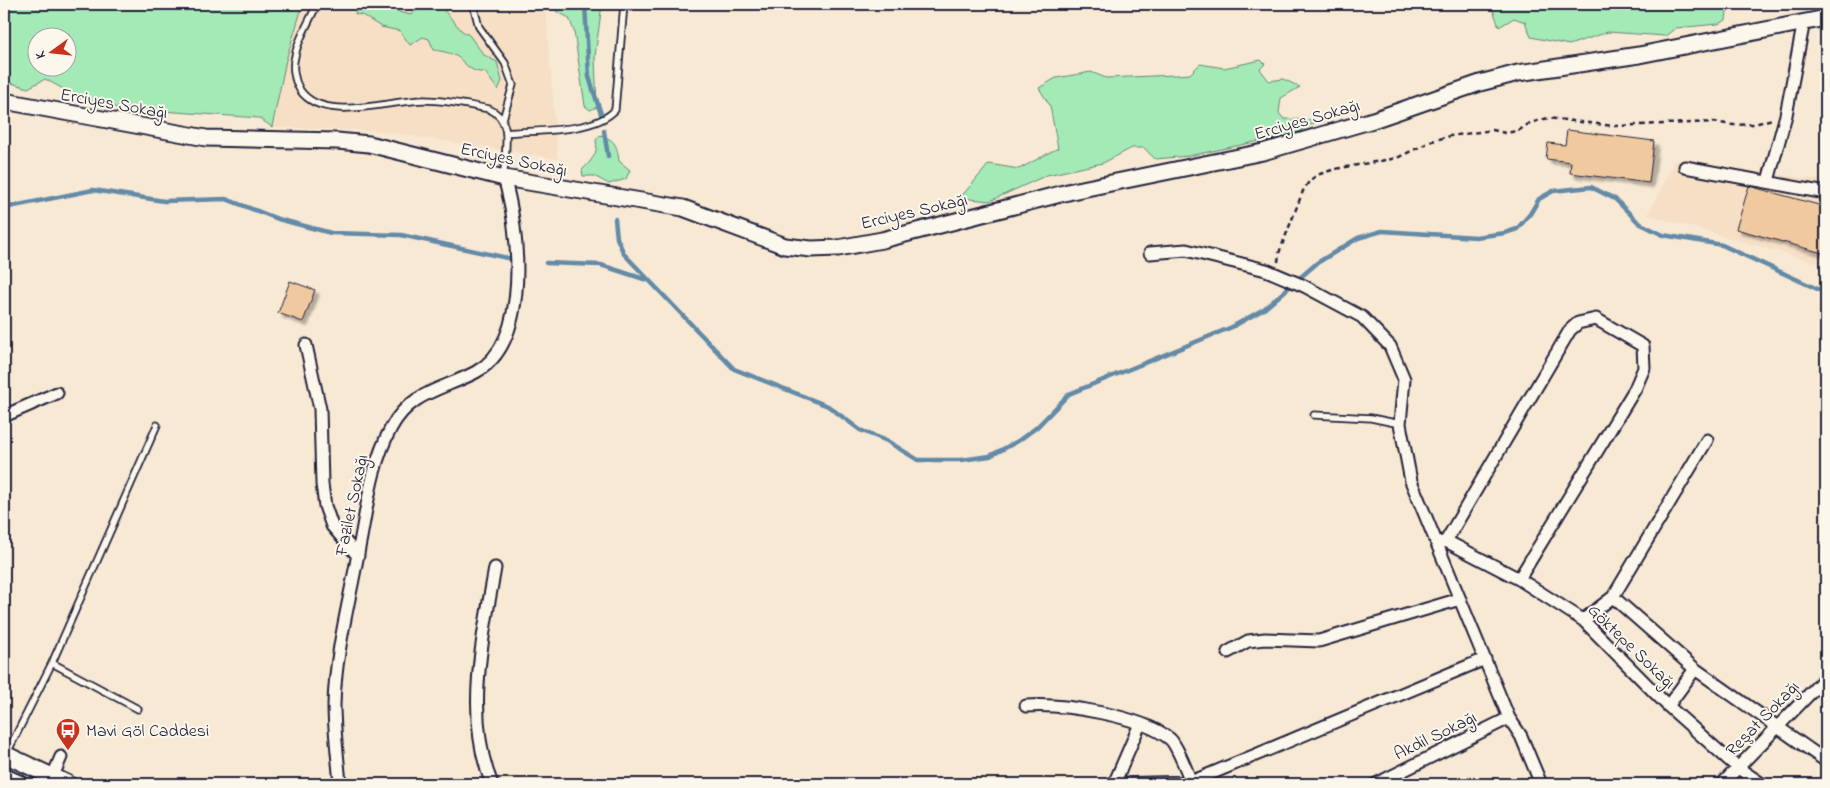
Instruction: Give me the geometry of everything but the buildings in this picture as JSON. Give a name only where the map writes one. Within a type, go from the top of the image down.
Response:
[{"type":"main road","points":[[5,755],[57,782]]},
{"type":"main road","points":[[4,777],[20,784]]},
{"type":"street","name":"Erciyes Sokağı","points":[[4,101],[206,138],[337,141],[369,144],[504,178],[683,208],[785,246],[811,250],[838,248],[882,240],[1072,191],[1263,152],[1388,115],[1480,83],[1518,73],[1640,55],[1826,18]]},
{"type":"street","points":[[1768,181],[1786,115],[1804,21]]},
{"type":"street","points":[[1685,167],[1826,193]]},
{"type":"street","name":"Fazilet Sokağı","points":[[340,784],[334,705],[346,612],[372,482],[381,448],[401,410],[411,401],[479,370],[494,356],[508,335],[517,255],[511,203],[504,178]]},
{"type":"street","points":[[1150,253],[1186,250],[1266,270],[1304,286],[1362,317],[1390,346],[1404,379],[1400,424],[1411,482],[1442,542],[1460,599],[1484,659],[1509,718],[1521,736],[1541,784]]},
{"type":"street","points":[[1442,542],[1570,330],[1578,323],[1596,319],[1643,346],[1644,368],[1634,389],[1519,579]]},
{"type":"street","points":[[306,345],[320,408],[322,484],[325,506],[332,526],[358,556]]},
{"type":"street","points":[[4,416],[57,392]]},
{"type":"street","points":[[1583,620],[1613,597],[1707,440]]},
{"type":"street","name":"Göktepe Sokağı","points":[[1442,542],[1519,579],[1583,620],[1668,706],[1738,768],[1762,784]]},
{"type":"street","points":[[492,784],[481,750],[478,728],[478,695],[485,625],[495,568]]},
{"type":"street","points":[[1613,597],[1695,669],[1776,728],[1826,761]]},
{"type":"street","points":[[1228,652],[1248,642],[1265,639],[1319,641],[1460,599]]},
{"type":"street","points":[[1140,724],[1114,784],[1191,783],[1484,659]]},
{"type":"street","points":[[1668,706],[1695,669]]},
{"type":"street","name":"Reşat Sokağı","points":[[1722,784],[1826,677]]},
{"type":"street","points":[[1026,706],[1045,704],[1109,715],[1140,724],[1171,740],[1191,783]]},
{"type":"street","name":"Akdil Sokağı","points":[[1376,784],[1509,718]]},
{"type":"street","points":[[57,782],[61,757]]},
{"type":"lane","points":[[317,4],[298,42],[294,58],[297,84],[312,101],[338,108],[425,100],[489,109],[503,119]]},
{"type":"lane","points":[[473,4],[479,27],[505,63],[513,85],[503,119],[506,133],[504,178]]},
{"type":"lane","points":[[506,133],[591,124],[608,117],[615,110],[624,4]]},
{"type":"lane","points":[[1314,414],[1371,418],[1400,424]]},
{"type":"lane","points":[[5,755],[52,663],[157,426]]},
{"type":"lane","points":[[52,663],[138,709]]},
{"type":"path","points":[[1286,278],[1278,266],[1278,253],[1303,191],[1310,180],[1320,174],[1397,158],[1432,141],[1450,136],[1493,130],[1505,133],[1518,131],[1530,123],[1548,118],[1614,126],[1714,122],[1734,125],[1756,124],[1786,115]]},
{"type":"shaded area","points":[[303,4],[545,4],[558,159],[379,131],[272,127],[286,60]]},
{"type":"shaded area","points":[[1675,160],[1826,181],[1826,265],[1648,215]]},
{"type":"green space","points":[[4,4],[303,4],[286,60],[272,127],[259,118],[120,108],[89,103],[45,79],[28,88],[4,81]]},
{"type":"green space","points":[[357,4],[401,4],[396,8],[399,12],[411,15],[419,8],[441,7],[462,31],[469,35],[484,55],[497,62],[502,81],[498,90],[485,72],[470,69],[458,57],[452,54],[434,50],[429,39],[423,37],[410,45],[400,31],[381,27],[362,15],[355,14]]},
{"type":"green space","points":[[554,4],[602,4],[595,57],[597,107],[590,110],[585,106],[574,31],[569,18],[556,11]]},
{"type":"green space","points":[[1491,4],[1728,4],[1726,20],[1718,24],[1676,28],[1665,36],[1608,32],[1569,45],[1531,37],[1525,22],[1514,18],[1499,27]]},
{"type":"green space","points":[[1261,60],[1265,64],[1260,69],[1269,81],[1283,79],[1300,87],[1281,98],[1279,113],[1284,119],[1319,120],[1297,133],[1189,156],[1155,159],[1144,148],[1132,148],[1103,163],[1047,175],[990,201],[960,198],[989,164],[1019,169],[1058,148],[1050,106],[1039,88],[1056,78],[1091,72],[1106,78],[1190,74],[1200,64],[1224,68]]},
{"type":"green space","points":[[600,135],[613,141],[615,144],[619,161],[630,170],[626,179],[609,184],[594,176],[583,176],[582,170],[594,157],[597,145],[596,140]]},
{"type":"waterway","points":[[585,4],[589,77],[601,114]]},
{"type":"waterway","points":[[604,131],[608,156]]},
{"type":"waterway","points":[[615,219],[617,238],[624,254],[734,369],[828,406],[860,430],[887,441],[918,460],[961,460],[990,456],[1018,441],[1037,427],[1069,394],[1232,327],[1264,309],[1317,263],[1358,238],[1382,231],[1476,237],[1505,233],[1517,229],[1530,214],[1539,199],[1553,191],[1591,187],[1615,199],[1639,223],[1663,235],[1722,245],[1826,293]]},
{"type":"waterway","points":[[4,208],[93,190],[164,201],[226,199],[278,219],[331,233],[401,235],[512,259]]},
{"type":"waterway","points":[[546,263],[601,265],[647,280]]},
{"type":"place","name":"Mavi Göl Caddesi","points":[[68,751]]}]
